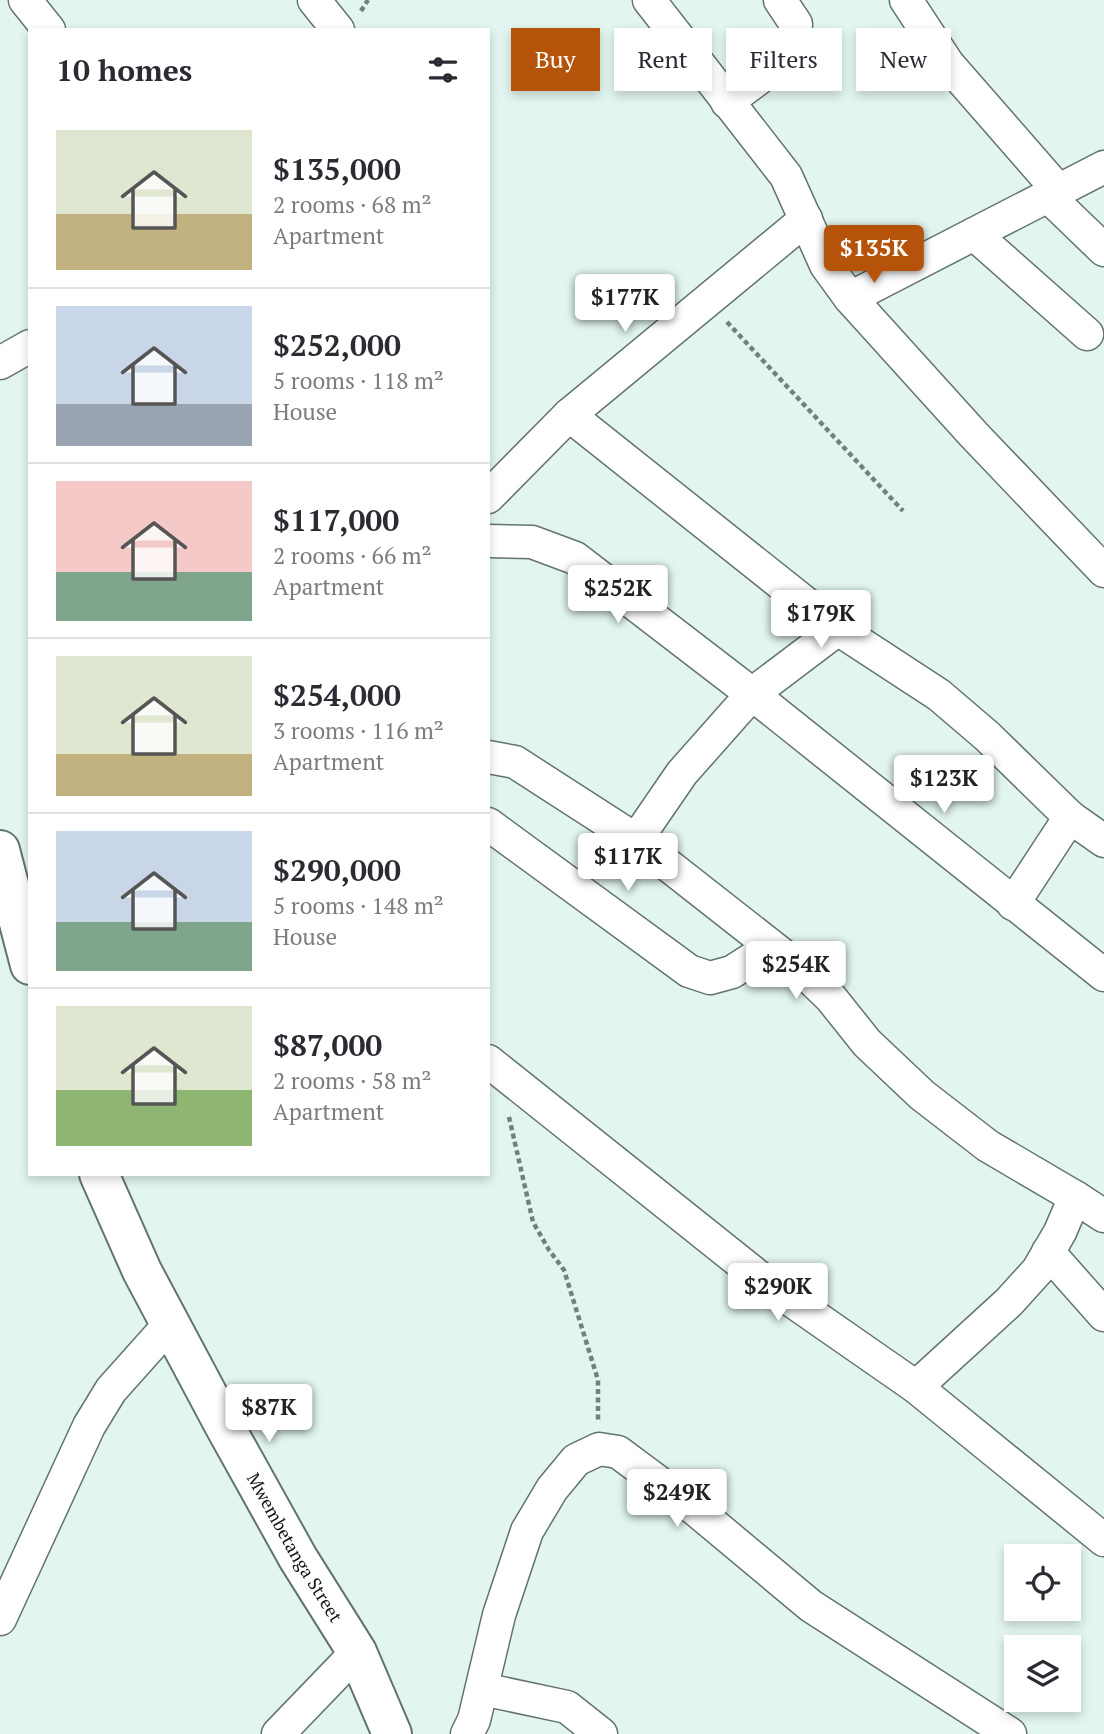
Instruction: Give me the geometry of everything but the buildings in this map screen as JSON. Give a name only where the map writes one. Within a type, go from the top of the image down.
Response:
[{"type":"street","points":[[25,0],[47,28]]},
{"type":"street","points":[[314,0],[336,28]]},
{"type":"street","points":[[649,0],[786,176],[826,265],[850,298],[974,435],[1104,571]]},
{"type":"street","points":[[727,102],[774,67],[794,47],[796,24],[780,0]]},
{"type":"street","points":[[906,0],[948,64],[1053,193],[1104,250]]},
{"type":"street","points":[[850,298],[1104,167]]},
{"type":"street","points":[[490,495],[569,415],[806,219]]},
{"type":"street","points":[[974,234],[1087,334]]},
{"type":"street","points":[[0,363],[28,347]]},
{"type":"street","points":[[569,415],[838,629],[939,695],[1070,817],[1104,841]]},
{"type":"street","points":[[490,541],[532,542],[575,558],[752,694],[1104,975]]},
{"type":"street","points":[[636,840],[682,773],[752,694],[838,629]]},
{"type":"street","points":[[490,757],[515,762],[636,840],[803,971],[831,998],[867,1043],[922,1095],[988,1146],[1104,1216]]},
{"type":"street","points":[[1013,904],[1070,817]]},
{"type":"street","points":[[490,825],[689,971],[710,978],[732,972],[771,947]]},
{"type":"street","points":[[0,850],[28,957]]},
{"type":"street","points":[[492,1064],[765,1282],[916,1387],[1104,1540]]},
{"type":"street","name":"Mwembetanga Street","points":[[100,1176],[142,1270],[170,1324],[298,1558],[357,1652],[392,1734]]},
{"type":"street","points":[[916,1387],[1009,1302],[1038,1270],[1075,1197]]},
{"type":"street","points":[[1048,1252],[1104,1315]]},
{"type":"street","points":[[0,1619],[89,1426],[111,1390],[170,1324]]},
{"type":"street","points":[[467,1734],[474,1720],[499,1615],[527,1531],[552,1489],[576,1460],[598,1449],[618,1452],[696,1510],[811,1606],[1010,1734]]},
{"type":"street","points":[[278,1734],[357,1652]]},
{"type":"street","points":[[482,1689],[567,1707],[601,1734]]},
{"type":"path","points":[[707,301],[903,511]]},
{"type":"path","points":[[492,1064],[533,1222],[549,1251],[564,1270],[598,1380],[598,1449]]}]
